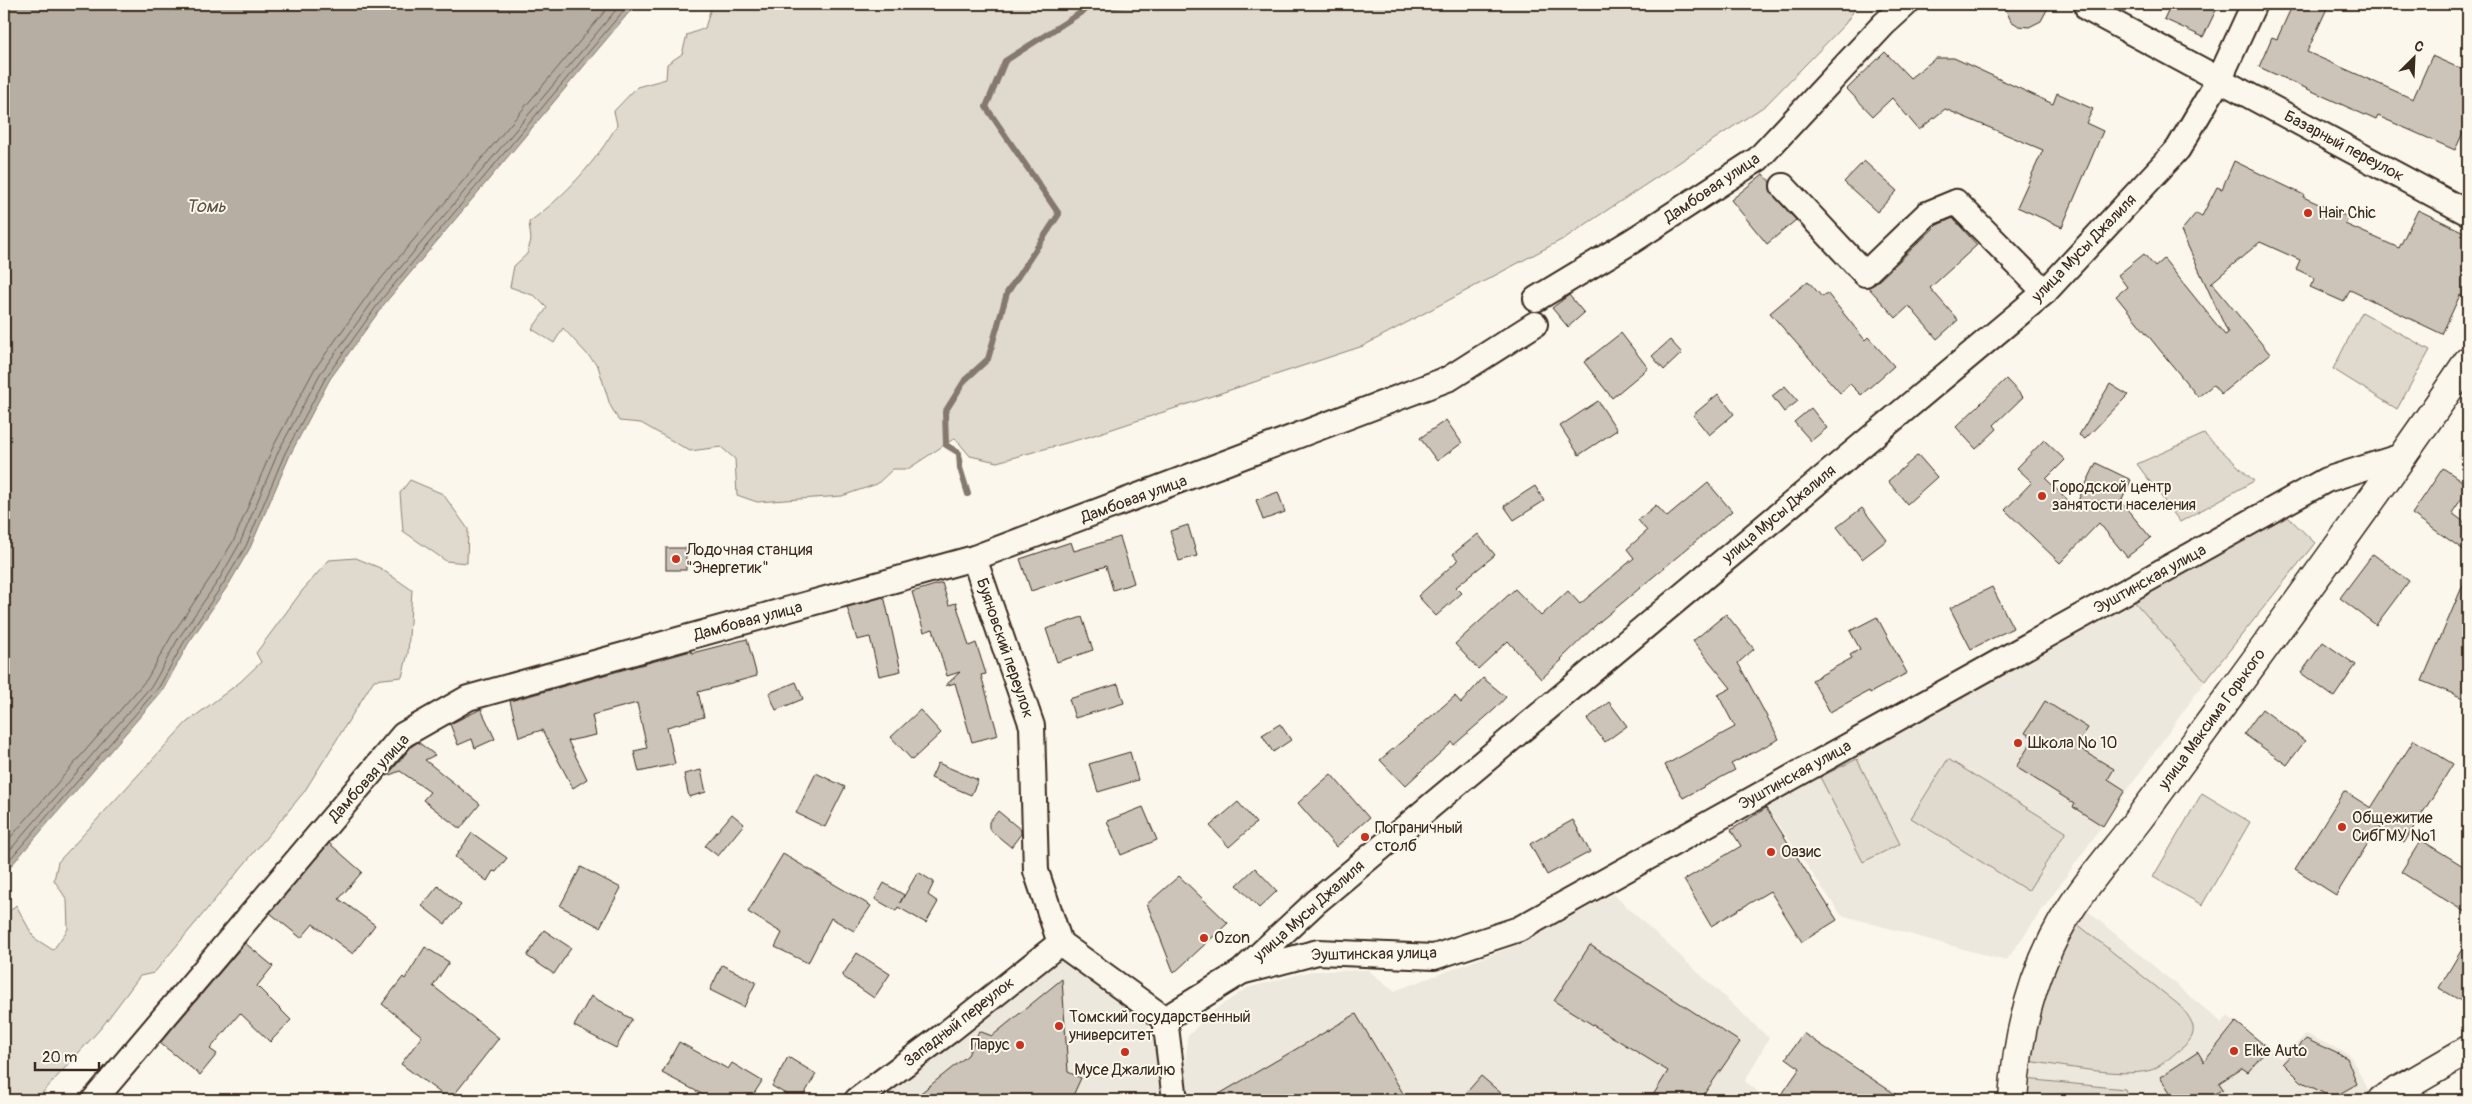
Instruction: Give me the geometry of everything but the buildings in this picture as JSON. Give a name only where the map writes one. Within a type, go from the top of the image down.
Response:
[{"type":"main road","name":"улица Максима Горького","points":[[2014,1100],[2015,1069],[2022,1030],[2031,996],[2045,959],[2071,908],[2174,772],[2405,455],[2468,361]]},
{"type":"main road","points":[[2382,1100],[2468,1050]]},
{"type":"street","name":"Дамбовая улица","points":[[1536,299],[1632,241],[1758,159],[1884,24],[1906,4]]},
{"type":"street","name":"Базарный переулок","points":[[2088,4],[2088,9],[2220,78],[2468,213]]},
{"type":"street","name":"улица Мусы Джалиля","points":[[1242,972],[1316,902],[2045,292],[2178,149],[2220,78],[2254,4]]},
{"type":"street","points":[[1783,186],[1865,274],[1927,214],[1956,202],[2045,292]]},
{"type":"street","name":"Дамбовая улица","points":[[94,1100],[403,734],[468,698],[974,558],[1450,378],[1535,324]]},
{"type":"street","name":"Эуштинская улица","points":[[1165,1019],[1242,972],[1318,952],[1434,957],[1519,928],[2326,480],[2405,455]]},
{"type":"street","name":"Буяновский переулок","points":[[974,558],[1032,726],[1036,871],[1060,942]]},
{"type":"street","points":[[1060,942],[1165,1019],[1175,1100]]},
{"type":"street","name":"Западный переулок","points":[[857,1100],[948,1032],[1060,942]]},
{"type":"shaded area","points":[[712,4],[1858,4],[1845,24],[1766,105],[1565,238],[1363,346],[1088,437],[997,462],[970,456],[955,438],[908,469],[893,469],[877,484],[842,496],[757,502],[737,495],[735,459],[721,447],[690,451],[641,423],[619,421],[610,405],[598,366],[563,328],[554,343],[532,329],[547,308],[535,296],[510,287],[514,266],[527,254],[531,240],[529,222],[567,190],[609,139],[617,125],[614,111],[637,87],[666,79],[667,64],[682,54],[687,35],[705,28]]},
{"type":"shaded area","points":[[2362,312],[2430,350],[2397,409],[2333,369]]},
{"type":"shaded area","points":[[2204,434],[2254,481],[2180,522],[2137,464]]},
{"type":"shaded area","points":[[2468,439],[2468,464],[2457,457]]},
{"type":"shaded area","points":[[410,480],[443,494],[468,529],[467,563],[446,561],[403,531],[400,493]]},
{"type":"shaded area","points":[[2286,515],[2315,543],[2205,681],[2131,598]]},
{"type":"shaded area","points":[[356,558],[380,568],[412,590],[408,653],[402,677],[374,680],[304,792],[154,973],[140,976],[101,1028],[36,1100],[4,1100],[4,917],[16,905],[34,938],[53,950],[68,929],[67,900],[54,880],[58,862],[186,723],[240,682],[261,662],[256,653],[302,591],[329,560]]},
{"type":"shaded area","name":"Школа № 10","points":[[2131,598],[2205,681],[2006,961],[1841,915],[1765,805]]},
{"type":"shaded area","points":[[1857,759],[1900,844],[1863,862],[1820,777]]},
{"type":"shaded area","points":[[1948,759],[2066,832],[2028,891],[1911,818]]},
{"type":"shaded area","points":[[2202,793],[2250,822],[2202,905],[2153,877]]},
{"type":"shaded area","points":[[1613,894],[1769,1038],[1745,1081],[1768,1100],[1184,1100],[1187,1037],[1211,1012],[1247,988],[1311,971],[1368,970],[1394,991],[1525,942]]},
{"type":"shaded area","points":[[2084,908],[2222,1023],[2228,1016],[2281,1059],[2306,1034],[2350,1055],[2371,1095],[2359,1100],[2026,1100],[2025,1079],[2045,989]]},
{"type":"shaded area","points":[[2076,923],[2179,1005],[2191,1020],[2193,1031],[2189,1041],[2167,1061],[2156,1068],[2145,1072],[2130,1073],[2026,1061],[2045,989]]},
{"type":"shaded area","name":"Томский государственный университет","points":[[1063,958],[1141,1016],[1155,1037],[1163,1100],[876,1100],[1049,962]]},
{"type":"shaded area","points":[[2025,1079],[2125,1089],[2129,1100],[2026,1100]]},
{"type":"water","name":"Томь","points":[[4,4],[636,4],[385,303],[330,379],[290,455],[250,548],[229,584],[188,644],[163,690],[4,874]]},
{"type":"waterway","points":[[968,494],[960,468],[959,453],[946,445],[945,412],[965,380],[988,359],[1007,293],[1059,214],[986,107],[1005,61],[1088,8],[1135,4]]},
{"type":"place","name":"Hair Chic","points":[[2308,213]]},
{"type":"place","name":"Городской центр занятости населения","points":[[2042,496]]},
{"type":"place","name":"Лодочная станция \"Энергетик\"","points":[[676,559]]},
{"type":"place","name":"Школа № 10","points":[[2018,743]]},
{"type":"place","name":"Общежитие СибГМУ №1","points":[[2342,827]]},
{"type":"place","name":"Пограничный столб","points":[[1365,837]]},
{"type":"place","name":"Оазис","points":[[1771,852]]},
{"type":"place","name":"Ozon","points":[[1204,938]]},
{"type":"place","name":"Томский государственный университет","points":[[1059,1026]]},
{"type":"place","name":"Парус","points":[[1020,1045]]},
{"type":"place","name":"Elke Auto","points":[[2234,1051]]},
{"type":"place","name":"Мусе Джалилю","points":[[1125,1052]]}]
